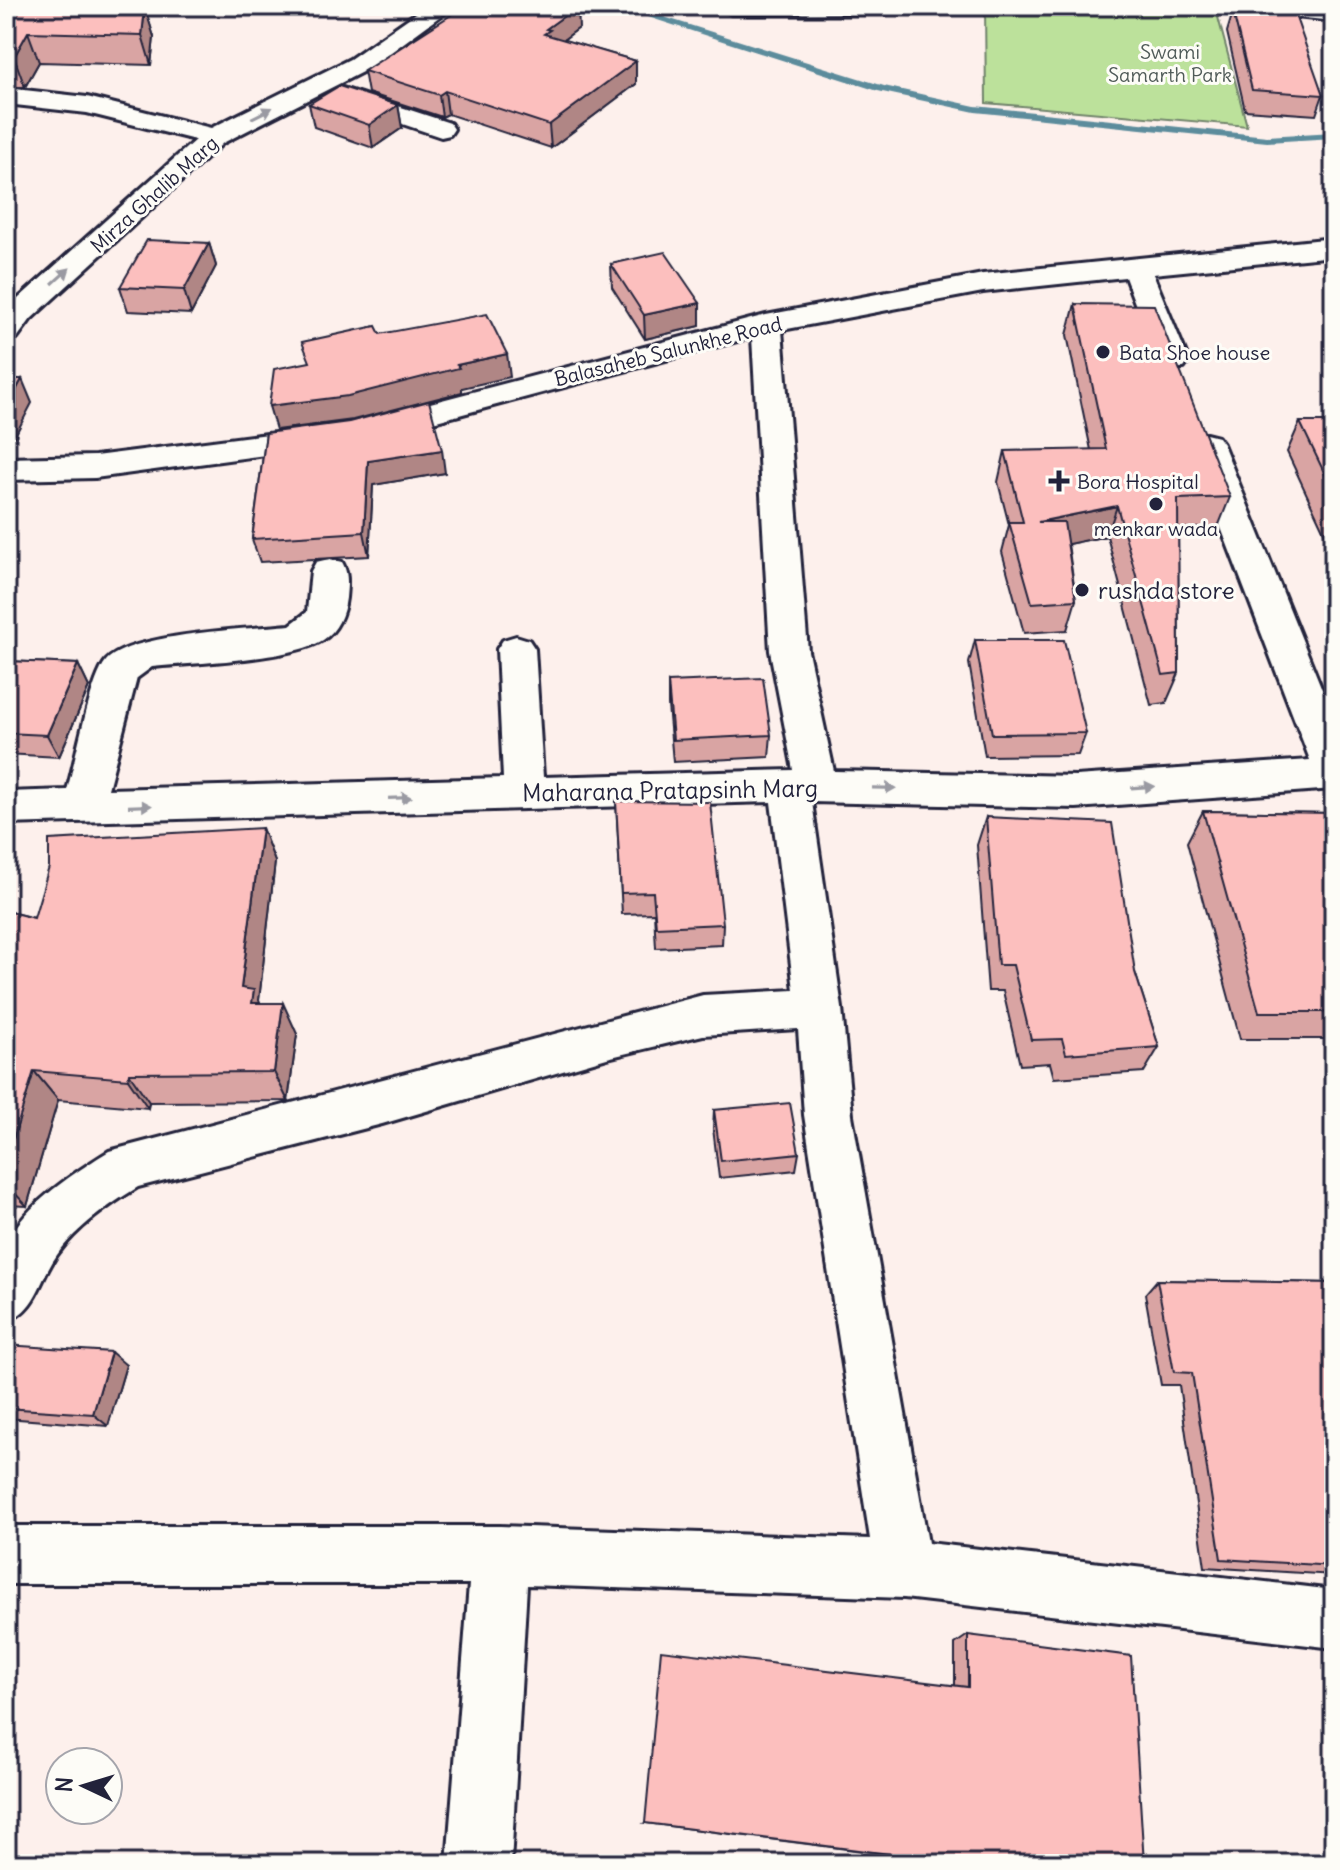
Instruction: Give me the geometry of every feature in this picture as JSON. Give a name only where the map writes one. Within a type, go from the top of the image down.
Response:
[{"type":"street","name":"Mirza Ghalib Marg","points":[[11,319],[214,137],[359,64],[442,6]]},
{"type":"street","points":[[731,7],[888,6]]},
{"type":"street","points":[[1257,6],[1334,14]]},
{"type":"street","points":[[314,87],[441,129]]},
{"type":"street","points":[[6,96],[87,105],[214,137]]},
{"type":"street","name":"Balasaheb Salunkhe Road","points":[[6,469],[95,467],[354,433],[766,324],[983,283],[1135,265],[1333,248]]},
{"type":"street","points":[[1135,265],[1334,772]]},
{"type":"street","points":[[766,324],[774,402],[782,577],[796,697],[828,1115],[904,1569]]},
{"type":"street","points":[[83,808],[119,672],[133,659],[297,637],[315,630],[326,614],[329,571]]},
{"type":"street","points":[[516,649],[524,794]]},
{"type":"street","name":"Maharana Pratapsinh Marg","points":[[6,808],[803,786],[1076,792],[1334,772]]},
{"type":"street","points":[[6,1297],[40,1237],[87,1192],[126,1167],[382,1103],[607,1038],[703,1015],[819,1008]]},
{"type":"street","points":[[6,1555],[500,1555],[904,1569],[1334,1619]]},
{"type":"street","points":[[479,1864],[500,1555]]},
{"type":"green space","name":"Swami Samarth Park","points":[[985,6],[1215,6],[1247,126],[986,103]]},
{"type":"building","points":[[6,6],[136,6],[145,8],[142,35],[28,32],[14,57],[6,57]]},
{"type":"building","points":[[465,6],[578,6],[546,29],[550,30],[544,34],[636,61],[549,125],[445,91],[439,95],[364,71]]},
{"type":"building","points":[[1233,12],[1295,15],[1323,95],[1252,90]]},
{"type":"building","points":[[339,86],[398,105],[369,125],[309,104]]},
{"type":"building","points":[[147,240],[209,243],[184,290],[120,287]]},
{"type":"building","points":[[665,252],[700,303],[644,315],[611,264]]},
{"type":"building","points":[[1075,304],[1154,305],[1230,497],[1178,499],[1179,673],[1163,675],[1117,506],[1038,522],[1064,522],[1076,600],[1032,603],[1009,522],[1023,522],[1005,451],[1106,449]]},
{"type":"building","points":[[487,314],[507,354],[348,396],[269,406],[274,369],[310,362],[302,342],[376,326],[380,334]]},
{"type":"building","points":[[6,379],[22,379],[6,409]]},
{"type":"building","points":[[429,401],[442,450],[368,461],[364,532],[252,539],[266,433],[349,422]]},
{"type":"building","points":[[1300,422],[1334,422],[1334,493]]},
{"type":"building","points":[[975,640],[1064,640],[1086,733],[992,734]]},
{"type":"building","points":[[6,661],[78,664],[47,735],[6,733]]},
{"type":"building","points":[[763,678],[771,735],[673,740],[668,682]]},
{"type":"building","points":[[616,801],[710,802],[723,924],[656,927],[653,892],[621,893]]},
{"type":"building","points":[[1203,811],[1334,813],[1334,1012],[1259,1012]]},
{"type":"building","points":[[986,817],[1112,823],[1135,972],[1159,1047],[1066,1054],[1062,1039],[1031,1040],[1013,965],[998,965]]},
{"type":"building","points":[[262,828],[241,988],[254,990],[252,1003],[283,1003],[274,1072],[129,1073],[128,1079],[34,1071],[6,1162],[6,911],[34,918],[49,867],[49,840]]},
{"type":"building","points":[[790,1103],[799,1153],[721,1161],[714,1110]]},
{"type":"building","points":[[1157,1280],[1334,1283],[1334,1566],[1221,1559],[1192,1373],[1174,1372]]},
{"type":"building","points":[[6,1345],[111,1352],[93,1414],[6,1408]]},
{"type":"building","points":[[968,1635],[1131,1656],[1144,1864],[969,1864],[645,1823],[661,1650],[968,1687]]},
{"type":"waterway","points":[[619,6],[882,89],[975,109],[1267,139],[1334,135]]},
{"type":"place","name":"Bata Shoe house","points":[[1103,352]]},
{"type":"place","name":"Bora Hospital","points":[[1059,481]]},
{"type":"place","name":"menkar wada","points":[[1156,504]]},
{"type":"place","name":"rushda store","points":[[1082,590]]}]
